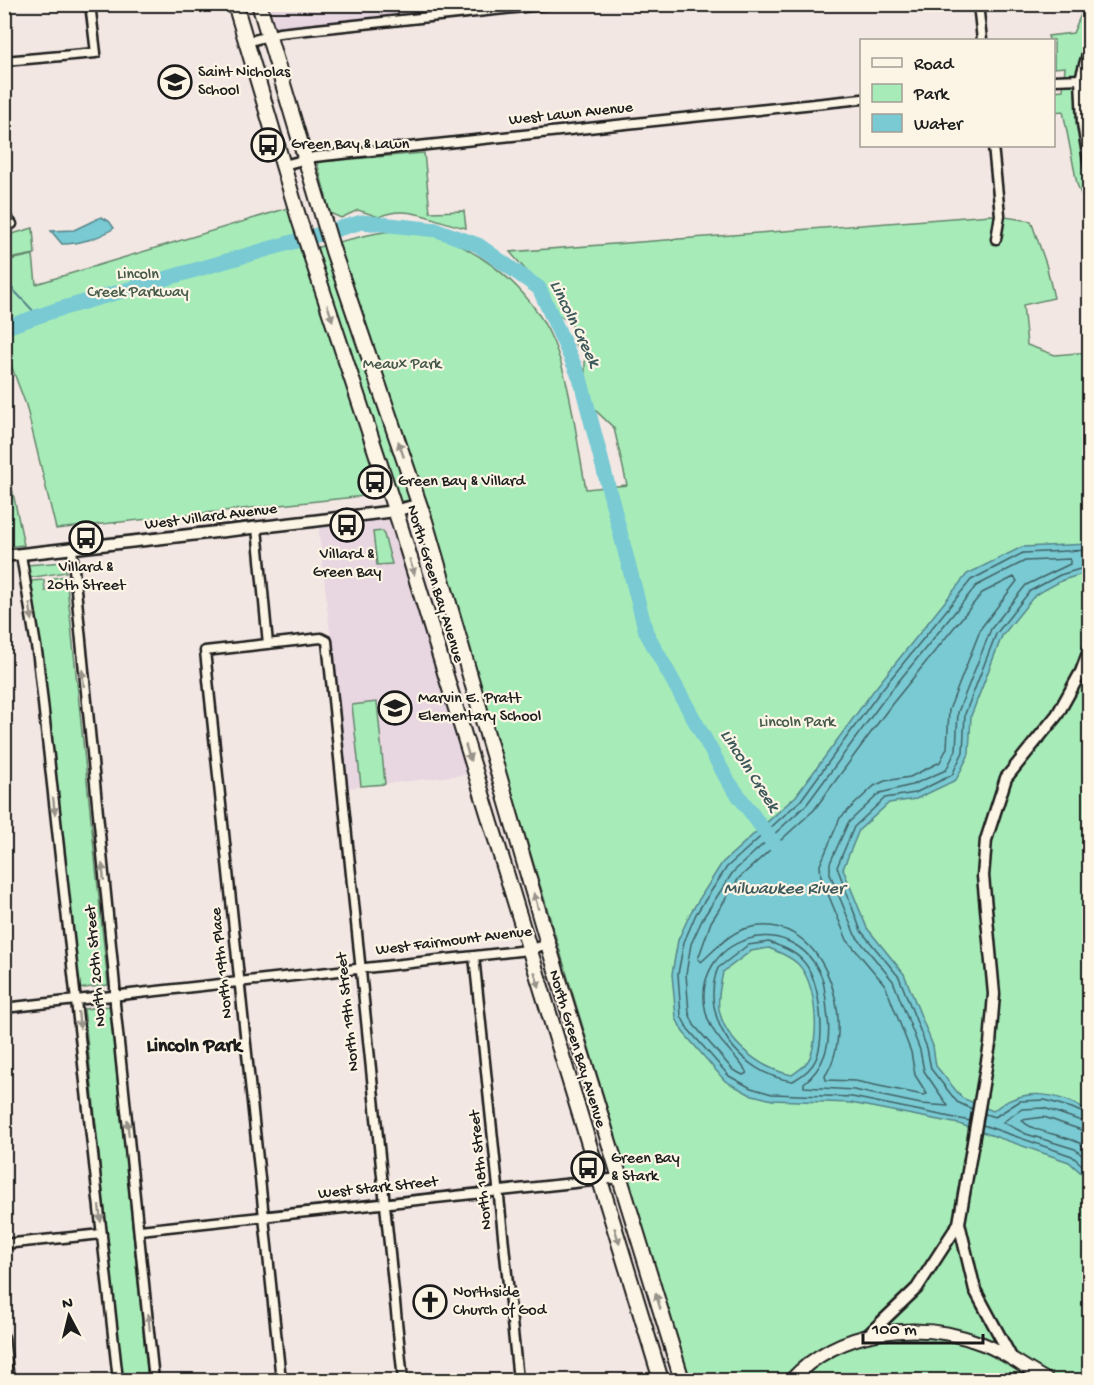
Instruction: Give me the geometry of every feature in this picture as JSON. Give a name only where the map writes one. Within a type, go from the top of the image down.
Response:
[{"type":"main road","name":"North Green Bay Avenue","points":[[235,4],[299,219],[395,511],[661,1380]]},
{"type":"main road","name":"North Green Bay Avenue","points":[[259,4],[333,251],[420,504],[548,944],[682,1380]]},
{"type":"main road","points":[[292,194],[321,210]]},
{"type":"main road","points":[[791,1380],[821,1357],[867,1336],[919,1329],[950,1333],[984,1344],[1011,1357],[1047,1380]]},
{"type":"street","points":[[4,61],[96,53],[90,4]]},
{"type":"street","points":[[247,42],[268,35],[552,4]]},
{"type":"street","points":[[978,4],[982,39]]},
{"type":"street","points":[[1089,47],[1081,79],[1083,123],[1089,166]]},
{"type":"street","points":[[1055,80],[1081,79]]},
{"type":"street","name":"West Lawn Avenue","points":[[284,165],[307,158],[860,99]]},
{"type":"street","points":[[993,147],[1000,214],[996,239]]},
{"type":"street","points":[[4,215],[12,224]]},
{"type":"street","name":"West Villard Avenue","points":[[4,556],[395,511],[420,504]]},
{"type":"street","points":[[257,528],[268,644]]},
{"type":"street","name":"North 20th Street","points":[[72,549],[154,1380]]},
{"type":"street","name":"North 20th Street","points":[[21,555],[38,658],[118,1380]]},
{"type":"street","name":"North 19th Street","points":[[268,644],[321,638],[327,641],[403,1380]]},
{"type":"street","name":"North 19th Place","points":[[268,644],[205,651],[281,1380]]},
{"type":"street","points":[[1011,1357],[975,1290],[959,1223],[990,1044],[994,994],[983,876],[986,840],[1006,778],[1057,715],[1081,672],[1089,648]]},
{"type":"street","name":"West Fairmount Avenue","points":[[4,1008],[528,951],[548,944]]},
{"type":"street","name":"North 18th Street","points":[[474,956],[518,1380]]},
{"type":"street","name":"West Stark Street","points":[[140,1230],[620,1178]]},
{"type":"street","points":[[867,1336],[917,1288],[959,1223]]},
{"type":"street","points":[[4,1244],[102,1234]]},
{"type":"street","points":[[4,1337],[9,1380]]},
{"type":"shaded area","points":[[258,5],[552,5],[268,35]]},
{"type":"shaded area","name":"Marvin E. Pratt Elementary School","points":[[384,520],[394,523],[471,774],[347,788],[319,532],[320,528]]},
{"type":"green space","points":[[1085,5],[1089,5],[1089,214],[1077,184],[1063,111],[1055,112],[1055,91],[1063,90],[1065,67],[1055,68],[1055,39],[1049,39],[1048,36],[1073,33]]},
{"type":"green space","points":[[424,153],[430,212],[464,211],[466,228],[411,213],[390,213],[379,217],[358,210],[341,218],[330,213],[317,162]]},
{"type":"green space","name":"Lincoln Park","points":[[288,208],[301,251],[385,232],[422,231],[448,239],[480,257],[510,280],[532,304],[548,331],[560,359],[568,389],[586,489],[627,485],[614,428],[594,409],[585,372],[585,355],[574,343],[572,324],[556,313],[543,290],[510,252],[991,215],[1031,221],[1046,264],[1054,298],[1023,305],[1027,345],[1055,355],[1089,352],[1089,1380],[689,1380],[426,506],[374,495],[56,529],[26,405],[5,349],[5,261],[33,255],[36,284]]},
{"type":"green space","points":[[33,228],[35,254],[14,258],[8,255],[5,236]]},
{"type":"green space","points":[[5,455],[24,545],[5,547]]},
{"type":"green space","points":[[383,531],[392,564],[377,565],[373,532]]},
{"type":"green space","points":[[64,562],[66,572],[29,578],[27,565]]},
{"type":"green space","points":[[66,576],[108,985],[77,989],[48,709],[30,581],[44,580],[45,591],[55,589],[53,578]]},
{"type":"green space","points":[[377,702],[385,784],[361,786],[352,705]]},
{"type":"green space","points":[[110,1006],[148,1380],[122,1380],[84,1009]]},
{"type":"water","points":[[101,217],[109,221],[114,228],[89,240],[62,244],[51,231],[74,230]]},
{"type":"water","name":"Milwaukee River","points":[[1089,544],[1089,572],[1063,580],[1035,595],[1002,636],[971,716],[969,754],[956,780],[916,799],[889,803],[859,830],[843,869],[867,928],[904,974],[933,1046],[936,1066],[962,1098],[993,1111],[1016,1098],[1041,1095],[1065,1100],[1089,1112],[1089,1180],[1069,1162],[959,1124],[851,1103],[772,1100],[749,1094],[725,1081],[683,1032],[676,1018],[672,974],[678,940],[691,912],[722,863],[796,796],[874,690],[967,574],[1022,547]],"holes":[[[769,948],[788,956],[798,964],[809,983],[812,995],[815,1033],[811,1055],[806,1064],[792,1075],[768,1067],[746,1052],[729,1032],[719,1009],[723,972],[751,951]]]},
{"type":"waterway","name":"Lincoln Creek","points":[[4,328],[53,311],[362,222],[437,230],[478,245],[539,288],[580,378],[646,632],[728,781],[774,844]]},
{"type":"waterway","points":[[4,280],[38,316]]},
{"type":"place","name":"Saint Nicholas School","points":[[175,82]]},
{"type":"place","name":"Green Bay & Lawn","points":[[268,145]]},
{"type":"place","name":"Green Bay & Villard","points":[[375,482]]},
{"type":"place","name":"Villard & Green Bay","points":[[347,525]]},
{"type":"place","name":"Villard & 20th Street","points":[[86,538]]},
{"type":"place","name":"Marvin E. Pratt Elementary School","points":[[395,708]]},
{"type":"place","name":"Green Bay & Stark","points":[[588,1168]]},
{"type":"place","name":"Northside Church of God","points":[[430,1302]]},
{"type":"district","name":"Lincoln Park","points":[[194,1047]]},
{"type":"park label","name":"Lincoln Creek Parkway","points":[[138,284]]},
{"type":"park label","name":"Meaux Park","points":[[402,365]]}]
